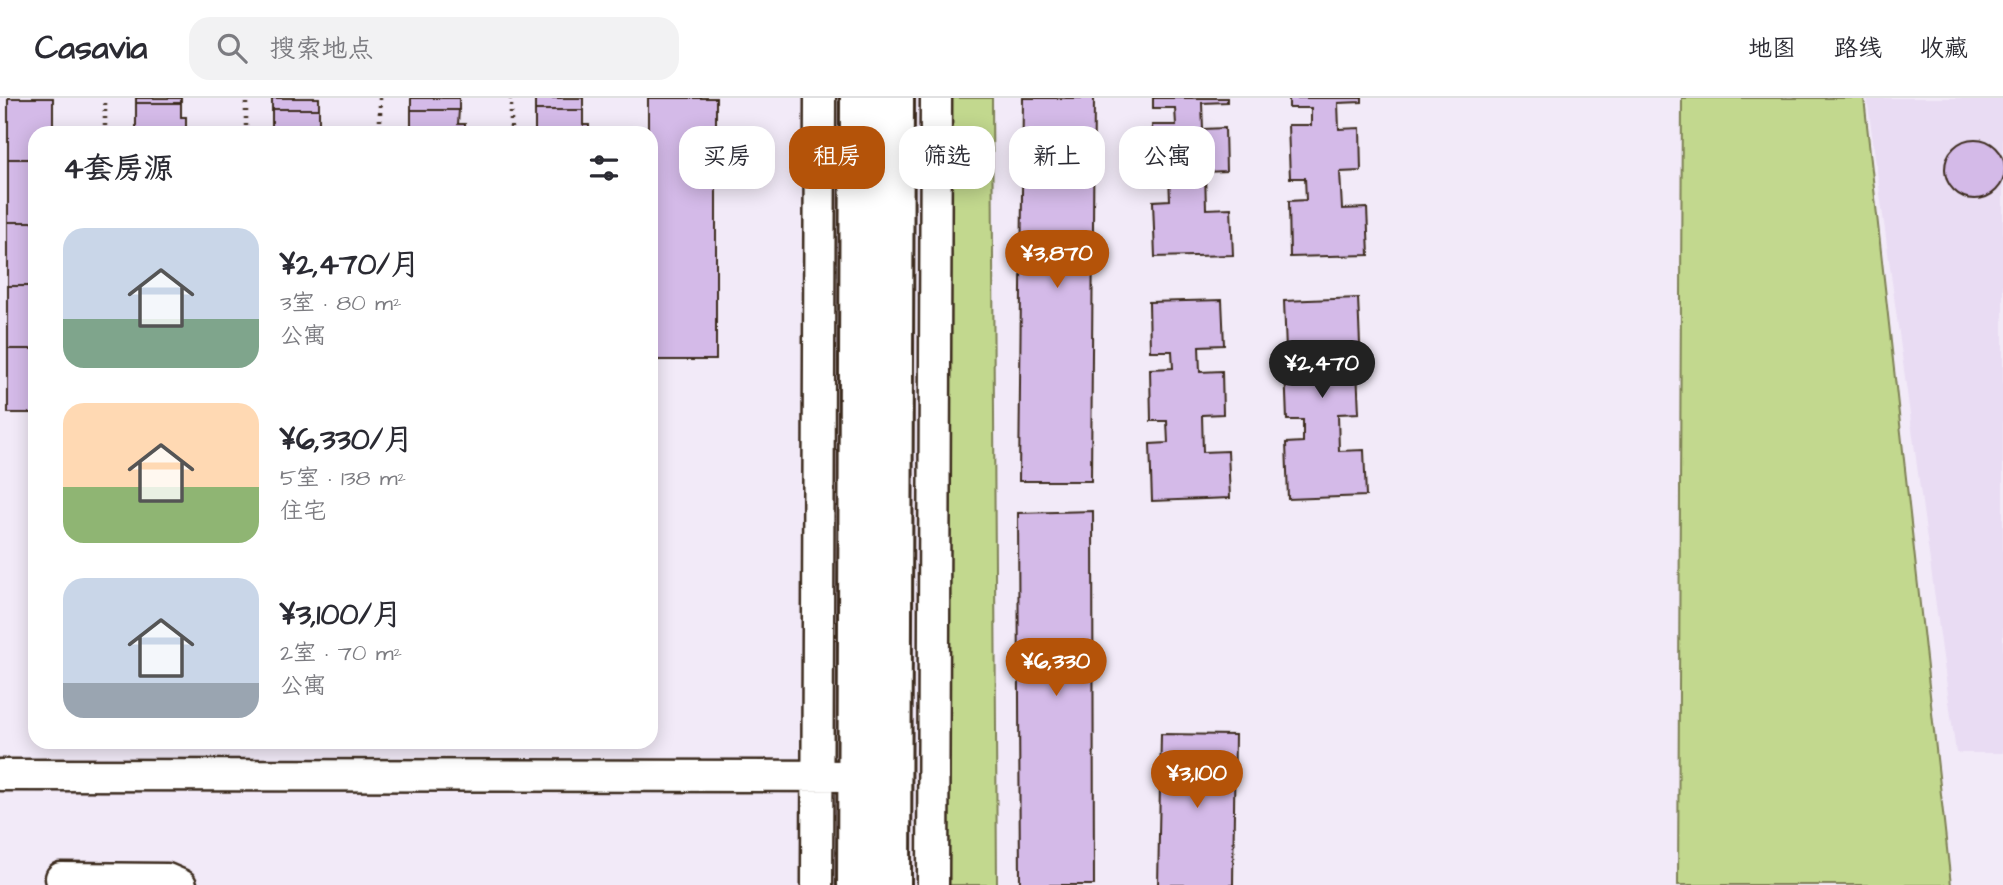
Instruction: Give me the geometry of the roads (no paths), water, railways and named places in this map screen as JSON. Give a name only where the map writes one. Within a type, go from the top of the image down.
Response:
[{"type":"highway","points":[[860,98],[875,776],[891,885]]},
{"type":"highway","points":[[857,885],[875,776],[894,98]]},
{"type":"street","points":[[817,885],[820,98]]},
{"type":"street","points":[[933,885],[936,98]]},
{"type":"street","points":[[0,775],[875,776]]},
{"type":"street","points":[[61,878],[167,879],[181,885]]}]
